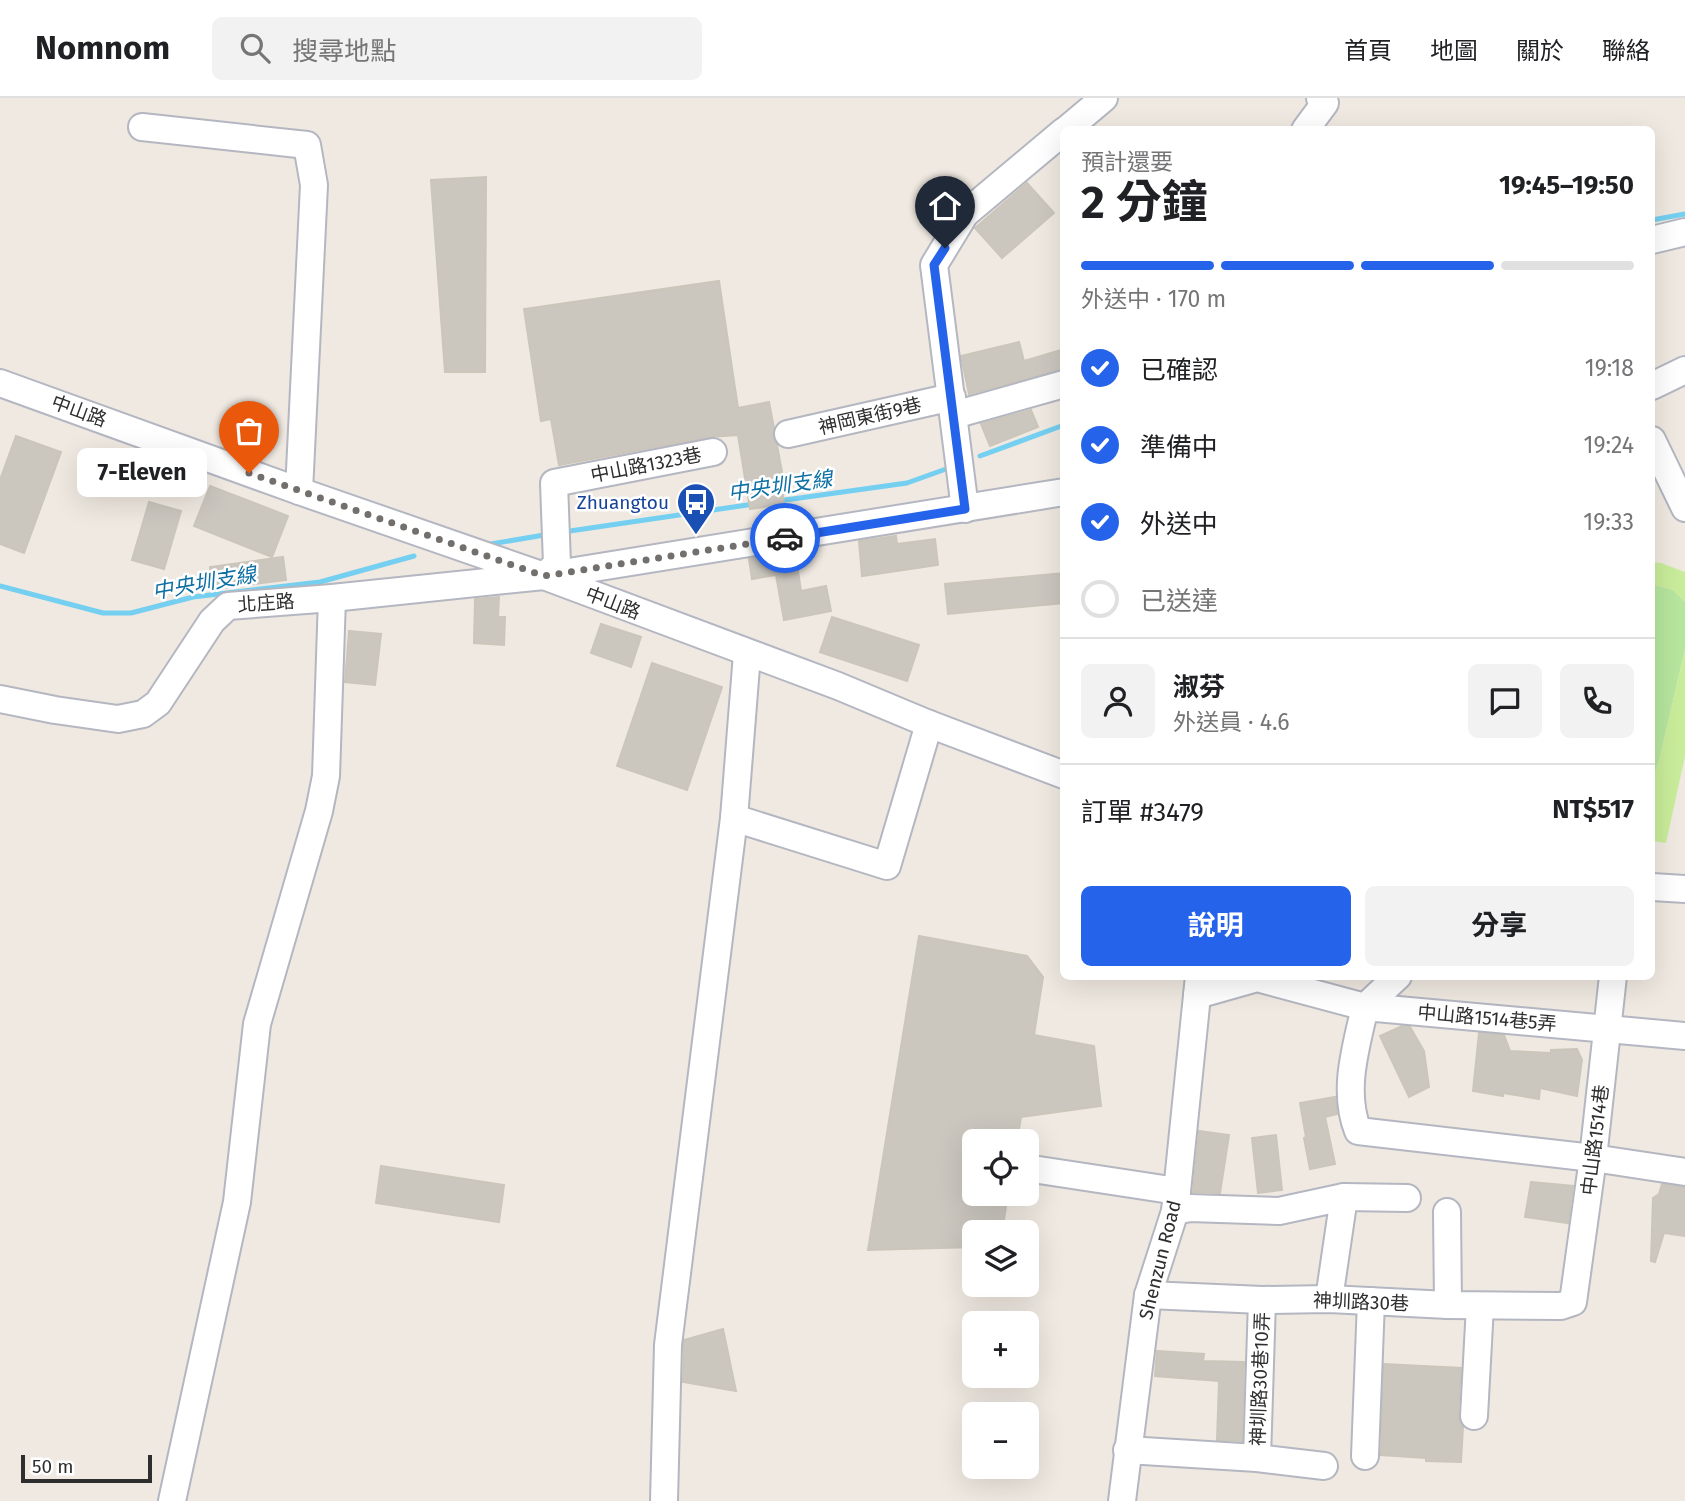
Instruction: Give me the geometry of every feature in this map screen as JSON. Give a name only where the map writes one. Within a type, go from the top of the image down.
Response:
[{"type":"street","points":[[1070,126],[1104,98]]},
{"type":"street","points":[[1308,126],[1325,103],[1320,98]]},
{"type":"street","points":[[142,127],[307,145],[314,185],[299,491]]},
{"type":"street","points":[[965,509],[934,265],[965,214],[1060,134]]},
{"type":"street","points":[[1655,239],[1685,232]]},
{"type":"street","points":[[1655,385],[1685,370]]},
{"type":"street","name":"中山路","points":[[0,383],[544,576],[838,686],[1060,773]]},
{"type":"street","name":"神岡東街9巷","points":[[788,434],[1060,385]]},
{"type":"street","points":[[1655,446],[1685,508]]},
{"type":"street","name":"中山路1323巷","points":[[544,576],[557,564],[554,483],[713,452]]},
{"type":"street","name":"北庄路","points":[[0,699],[118,719],[143,714],[158,703],[212,621],[228,606],[544,576],[1060,493]]},
{"type":"street","points":[[172,1501],[237,1202],[257,1024],[319,811],[326,776],[332,598]]},
{"type":"street","points":[[664,1501],[668,1345],[734,818],[747,654]]},
{"type":"street","points":[[734,818],[887,866],[929,724]]},
{"type":"street","points":[[1655,887],[1685,889]]},
{"type":"street","name":"中山路1514巷5弄","points":[[1198,986],[1242,980]]},
{"type":"street","name":"中山路1514巷5弄","points":[[1264,980],[1365,1007],[1685,1036]]},
{"type":"street","name":"中山路1514巷","points":[[1573,1303],[1609,1028],[1613,980]]},
{"type":"street","points":[[1392,981],[1365,1007],[1350,1104],[1358,1131],[1593,1158],[1685,1172]]},
{"type":"street","name":"Shenzun Road","points":[[1122,1501],[1148,1296],[1176,1201],[1198,986]]},
{"type":"street","points":[[1039,1170],[1176,1201],[1190,1208],[1279,1211],[1344,1197],[1407,1198]]},
{"type":"street","points":[[1329,1299],[1344,1197]]},
{"type":"street","points":[[1447,1212],[1448,1305]]},
{"type":"street","name":"神圳路30巷","points":[[1148,1296],[1262,1300],[1329,1299],[1480,1306],[1561,1306],[1573,1303]]},
{"type":"street","name":"神圳路30巷10弄","points":[[1257,1458],[1262,1300]]},
{"type":"street","points":[[1364,1456],[1371,1301]]},
{"type":"street","points":[[1474,1416],[1480,1306]]},
{"type":"street","points":[[1127,1450],[1257,1458],[1324,1466]]},
{"type":"green space","points":[[1655,562],[1685,572],[1685,602],[1673,590],[1655,585]]},
{"type":"green space","points":[[1655,585],[1673,590],[1685,602],[1685,649],[1655,772]]},
{"type":"green space","points":[[1685,649],[1685,756],[1666,843],[1655,841],[1655,772]]},
{"type":"building","points":[[486,177],[485,372],[445,372],[431,180]]},
{"type":"building","points":[[1027,183],[1054,213],[1002,258],[975,228]]},
{"type":"building","points":[[719,281],[738,408],[769,402],[773,437],[782,472],[784,504],[750,509],[738,435],[710,437],[559,465],[551,419],[541,421],[524,309]]},
{"type":"building","points":[[1019,342],[1024,361],[1060,350],[1060,370],[969,394],[961,356]]},
{"type":"building","points":[[1031,410],[1038,427],[990,446],[981,424]]},
{"type":"building","points":[[16,436],[61,452],[24,553],[0,544],[0,480]]},
{"type":"building","points":[[210,486],[288,516],[272,557],[194,526]]},
{"type":"building","points":[[149,502],[181,511],[164,569],[132,560]]},
{"type":"building","points":[[896,536],[897,544],[935,539],[938,565],[862,576],[859,541]]},
{"type":"building","points":[[795,552],[801,591],[826,586],[831,611],[784,620],[776,575],[752,579],[749,559]]},
{"type":"building","points":[[283,557],[286,580],[213,589],[210,567]]},
{"type":"building","points":[[1060,573],[1060,603],[948,614],[945,584]]},
{"type":"building","points":[[499,597],[498,617],[505,617],[504,645],[474,643],[475,599]]},
{"type":"building","points":[[832,617],[919,645],[907,681],[820,652]]},
{"type":"building","points":[[601,624],[641,637],[631,667],[591,653]]},
{"type":"building","points":[[349,631],[381,634],[375,685],[345,682]]},
{"type":"building","points":[[652,663],[722,687],[687,790],[617,766]]},
{"type":"building","points":[[919,936],[1027,956],[1043,977],[1034,1035],[1094,1046],[1101,1106],[1021,1117],[1019,1129],[962,1129],[962,1206],[1006,1206],[1004,1220],[962,1220],[962,1247],[868,1250]]},
{"type":"building","points":[[1402,1026],[1410,1027],[1424,1051],[1429,1087],[1409,1097],[1380,1036]]},
{"type":"building","points":[[1479,1033],[1504,1035],[1510,1051],[1551,1053],[1551,1050],[1577,1049],[1582,1060],[1577,1096],[1540,1088],[1539,1099],[1473,1091]]},
{"type":"building","points":[[1335,1097],[1337,1114],[1325,1117],[1335,1164],[1310,1169],[1300,1103]]},
{"type":"building","points":[[1199,1131],[1229,1135],[1220,1193],[1193,1192]]},
{"type":"building","points":[[1276,1135],[1282,1190],[1258,1193],[1252,1138]]},
{"type":"building","points":[[381,1166],[504,1185],[499,1222],[376,1203]]},
{"type":"building","points":[[1531,1182],[1573,1186],[1568,1223],[1525,1217]]},
{"type":"building","points":[[1662,1184],[1685,1187],[1685,1236],[1664,1233],[1655,1262],[1651,1261],[1653,1198],[1659,1194]]},
{"type":"building","points":[[723,1329],[736,1391],[683,1382],[684,1340]]},
{"type":"building","points":[[1157,1351],[1204,1354],[1203,1361],[1244,1362],[1242,1441],[1217,1440],[1219,1381],[1155,1376]]},
{"type":"building","points":[[1384,1364],[1461,1368],[1458,1415],[1463,1427],[1461,1462],[1381,1455]]},
{"type":"waterway","name":"中央圳支線","points":[[1655,219],[1685,214]]},
{"type":"waterway","name":"中央圳支線","points":[[980,456],[1060,426]]},
{"type":"waterway","name":"中央圳支線","points":[[778,501],[907,483],[946,469]]},
{"type":"waterway","name":"中央圳支線","points":[[563,532],[754,504]]},
{"type":"waterway","name":"中央圳支線","points":[[491,544],[550,534]]},
{"type":"waterway","name":"中央圳支線","points":[[0,586],[103,613],[131,613],[193,597],[320,582],[414,556]]},
{"type":"way so far","points":[[249,473],[544,576],[785,538]]},
{"type":"place","name":"7-Eleven","points":[[249,473]]},
{"type":"place","name":"Zhuangtou","points":[[696,536]]},
{"type":"route","points":[[785,538],[965,509],[934,265],[945,248]]}]
